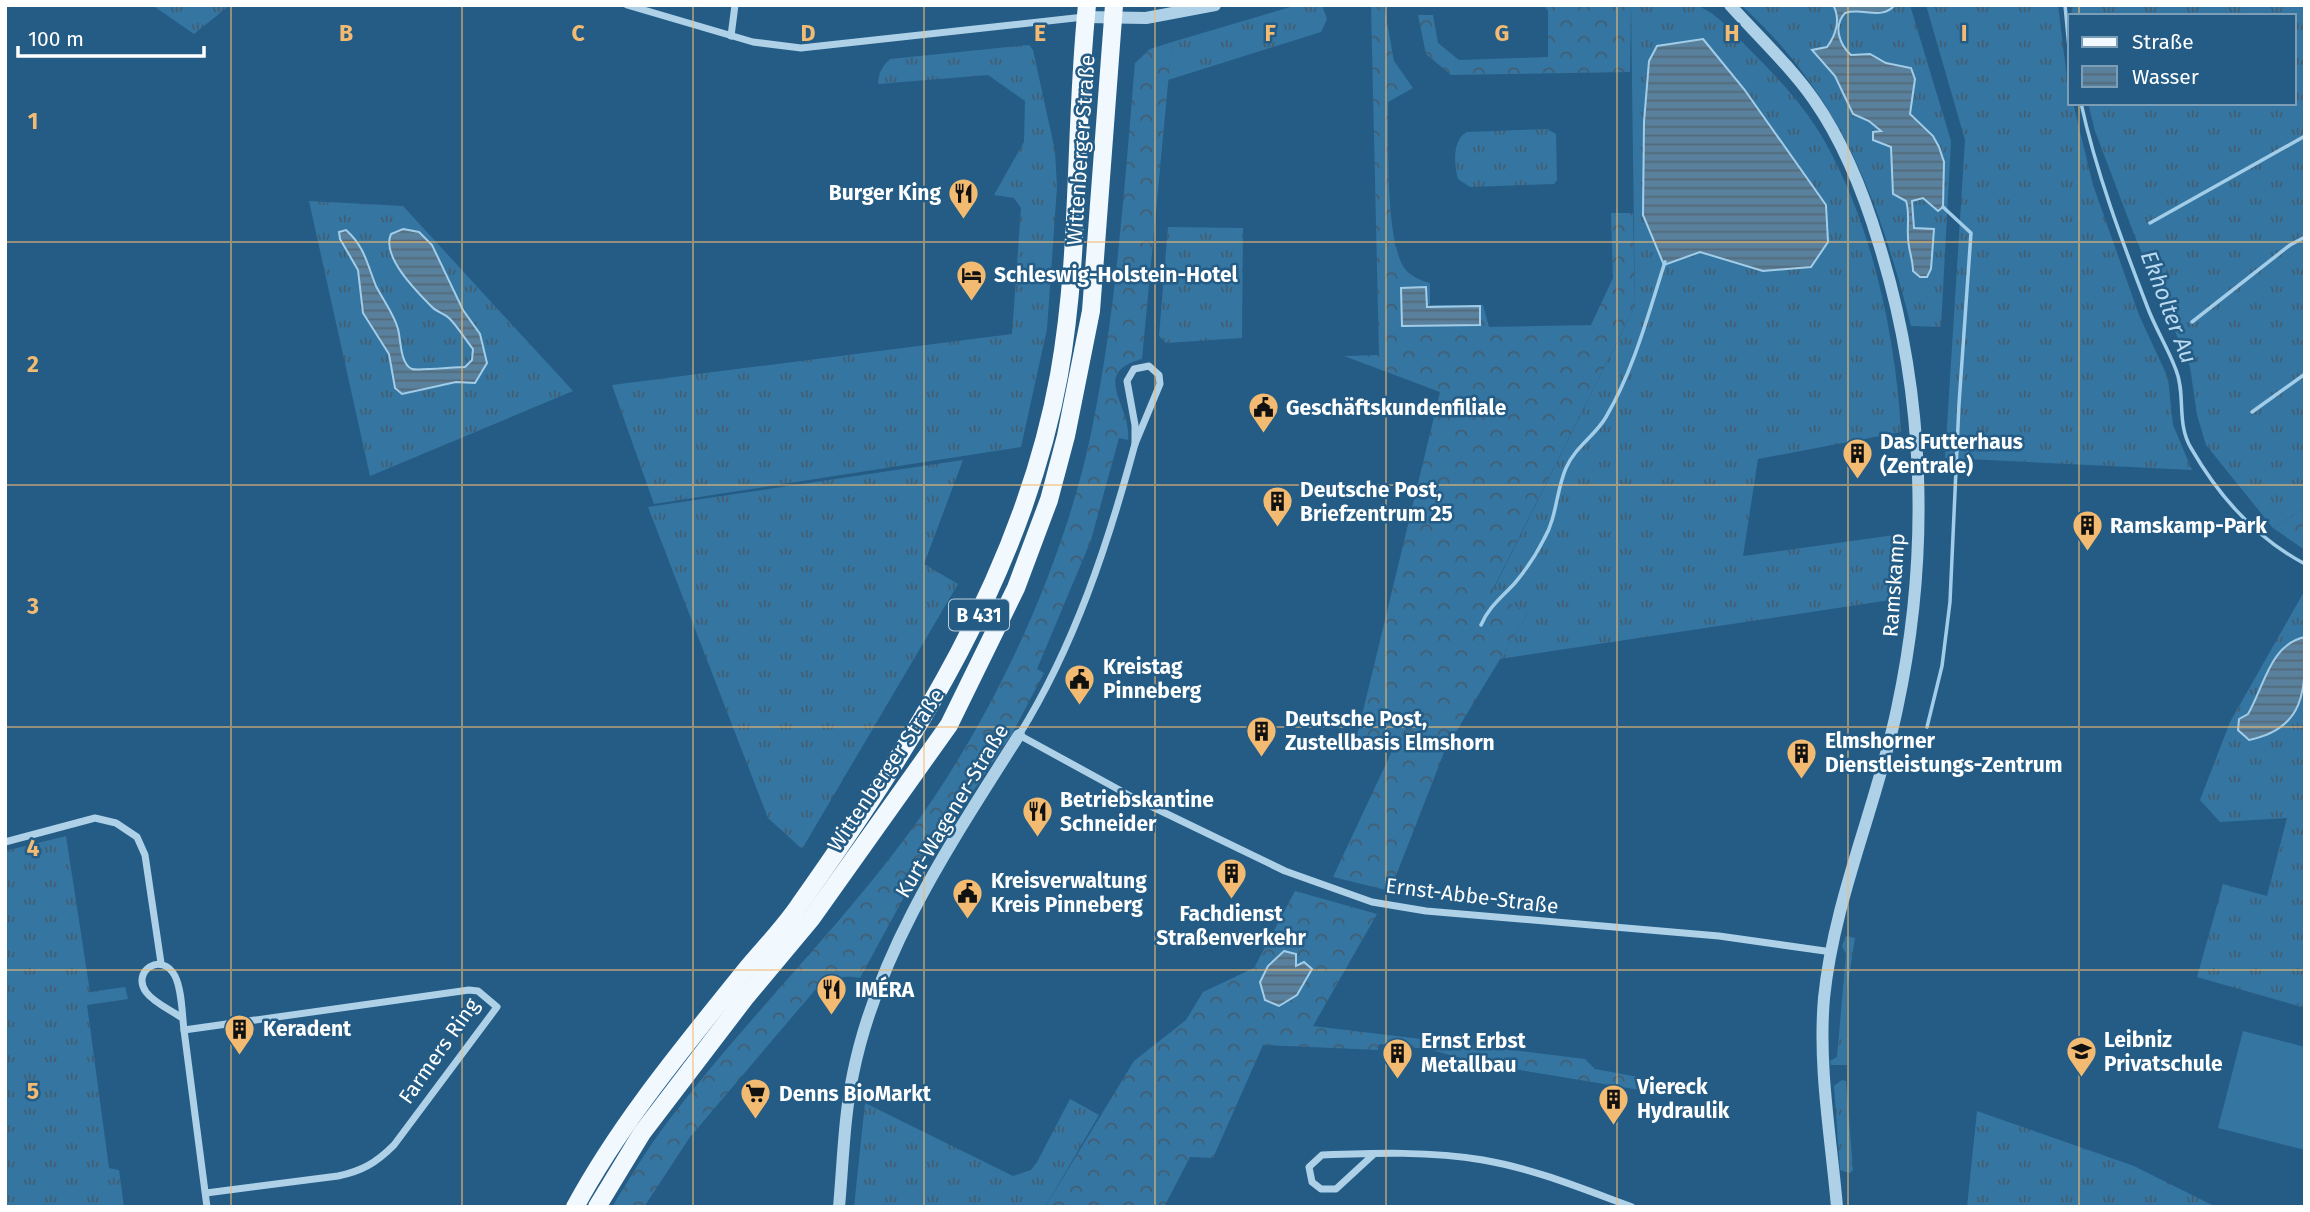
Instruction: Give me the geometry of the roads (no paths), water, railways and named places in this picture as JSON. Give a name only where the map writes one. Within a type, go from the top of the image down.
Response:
[{"type":"main road","name":"Wittenberger Straße","points":[[575,1207],[631,1116],[798,908],[947,679],[997,578],[1030,492],[1059,373],[1078,185],[1086,11]]},
{"type":"main road","name":"Wittenberger Straße","points":[[597,1207],[642,1133],[745,998],[811,919],[949,725],[1016,588],[1049,500],[1066,436],[1091,311],[1114,11]]},
{"type":"street","points":[[627,5],[731,36],[779,47],[811,48],[1086,11],[1173,16],[1215,5]]},
{"type":"street","points":[[731,36],[735,5]]},
{"type":"street","name":"Ramskamp","points":[[1730,5],[1814,100],[1865,197],[1891,283],[1913,409],[1919,488],[1914,621],[1897,711],[1832,952],[1822,1035],[1837,1207]]},
{"type":"street","name":"Kurt-Wagener-Straße","points":[[839,1207],[853,1073],[879,984],[901,934],[1019,735],[1053,670],[1090,587],[1115,518],[1144,418],[1159,391],[1159,375],[1149,366],[1134,369],[1127,381],[1126,390],[1135,425],[1135,444]]},
{"type":"street","name":"Ernst-Abbe-Straße","points":[[1019,735],[1134,798],[1273,865],[1372,902],[1426,911],[1719,936],[1832,952]]},
{"type":"street","points":[[5,842],[94,818],[116,823],[136,837],[145,855],[161,963],[176,977],[208,1207]]},
{"type":"street","points":[[161,963],[151,965],[143,972],[142,984],[147,993],[182,1018]]},
{"type":"street","name":"Farmers Ring","points":[[184,1030],[469,990],[478,991],[497,1006],[394,1145],[376,1163],[358,1172],[338,1177],[206,1193]]},
{"type":"street","points":[[1374,1154],[1336,1189],[1321,1189],[1312,1182],[1309,1167],[1315,1158],[1322,1155],[1374,1154],[1442,1156],[1503,1164],[1545,1175],[1632,1207]]},
{"type":"water","points":[[1833,5],[1895,5],[1890,10],[1878,13],[1845,13],[1838,29],[1843,46],[1851,55],[1870,54],[1886,63],[1911,68],[1915,79],[1910,114],[1933,136],[1944,162],[1943,207],[1938,211],[1923,198],[1912,201],[1914,228],[1934,229],[1931,269],[1927,277],[1920,277],[1913,271],[1906,201],[1893,194],[1891,147],[1873,140],[1873,132],[1881,131],[1869,121],[1853,114],[1835,76],[1812,50],[1827,47],[1833,37],[1837,21]]},
{"type":"water","points":[[1703,39],[1744,89],[1826,205],[1828,242],[1811,267],[1763,271],[1700,252],[1664,265],[1643,215],[1644,122],[1649,61],[1657,46]]},
{"type":"water","points":[[403,229],[419,232],[432,245],[463,310],[480,334],[487,363],[475,383],[456,382],[402,394],[395,388],[389,354],[363,313],[358,270],[340,239],[339,232],[346,230],[361,249],[376,286],[396,323],[403,357],[408,366],[412,369],[465,367],[472,360],[473,349],[449,318],[433,308],[417,292],[395,262],[389,243],[391,234]]},
{"type":"water","points":[[1426,287],[1427,307],[1480,306],[1480,325],[1402,326],[1401,288]]},
{"type":"water","points":[[2305,637],[2303,688],[2293,715],[2283,726],[2249,740],[2238,730],[2239,719],[2248,714],[2276,657],[2293,641]]},
{"type":"water","points":[[1284,951],[1296,954],[1296,966],[1304,962],[1312,969],[1297,995],[1279,1006],[1265,1000],[1260,982],[1268,966]]},
{"type":"waterway","name":"Ekholter Au","points":[[2065,5],[2068,37]]},
{"type":"waterway","name":"Ekholter Au","points":[[2082,105],[2094,155],[2119,231],[2150,314],[2179,379],[2186,438],[2213,482],[2240,514],[2270,542],[2305,564]]},
{"type":"waterway","points":[[2150,223],[2305,136]]},
{"type":"waterway","points":[[1927,727],[1942,666],[1950,602],[1959,404],[1971,233],[1943,207]]},
{"type":"waterway","points":[[2192,322],[2290,245],[2305,237]]},
{"type":"waterway","points":[[1481,625],[1491,608],[1530,563],[1552,522],[1566,468],[1574,454],[1601,424],[1616,399],[1640,341],[1665,262]]},
{"type":"waterway","points":[[2252,412],[2305,374]]},
{"type":"place","name":"Burger King","points":[[964,220]]},
{"type":"place","name":"Schleswig-Holstein-Hotel","points":[[971,302]]},
{"type":"place","name":"Geschäftskundenfiliale","points":[[1263,435]]},
{"type":"place","name":"Das Futterhaus (Zentrale)","points":[[1857,481]]},
{"type":"place","name":"Deutsche Post, Briefzentrum 25","points":[[1277,529]]},
{"type":"place","name":"Ramskamp-Park","points":[[2087,553]]},
{"type":"place","name":"Kreistag Pinneberg","points":[[1080,706]]},
{"type":"place","name":"Deutsche Post, Zustellbasis Elmshorn","points":[[1262,758]]},
{"type":"place","name":"Elmshorner Dienstleistungs-Zentrum","points":[[1802,780]]},
{"type":"place","name":"Betriebskantine Schneider","points":[[1037,839]]},
{"type":"place","name":"Fachdienst Straßenverkehr","points":[[1231,901]]},
{"type":"place","name":"Kreisverwaltung Kreis Pinneberg","points":[[968,920]]},
{"type":"place","name":"IMÉRA","points":[[832,1017]]},
{"type":"place","name":"Keradent","points":[[240,1056]]},
{"type":"place","name":"Leibniz Privatschule","points":[[2081,1079]]},
{"type":"place","name":"Ernst Erbst Metallbau","points":[[1398,1080]]},
{"type":"place","name":"Denns BioMarkt","points":[[756,1121]]},
{"type":"place","name":"Viereck Hydraulik","points":[[1614,1126]]}]
